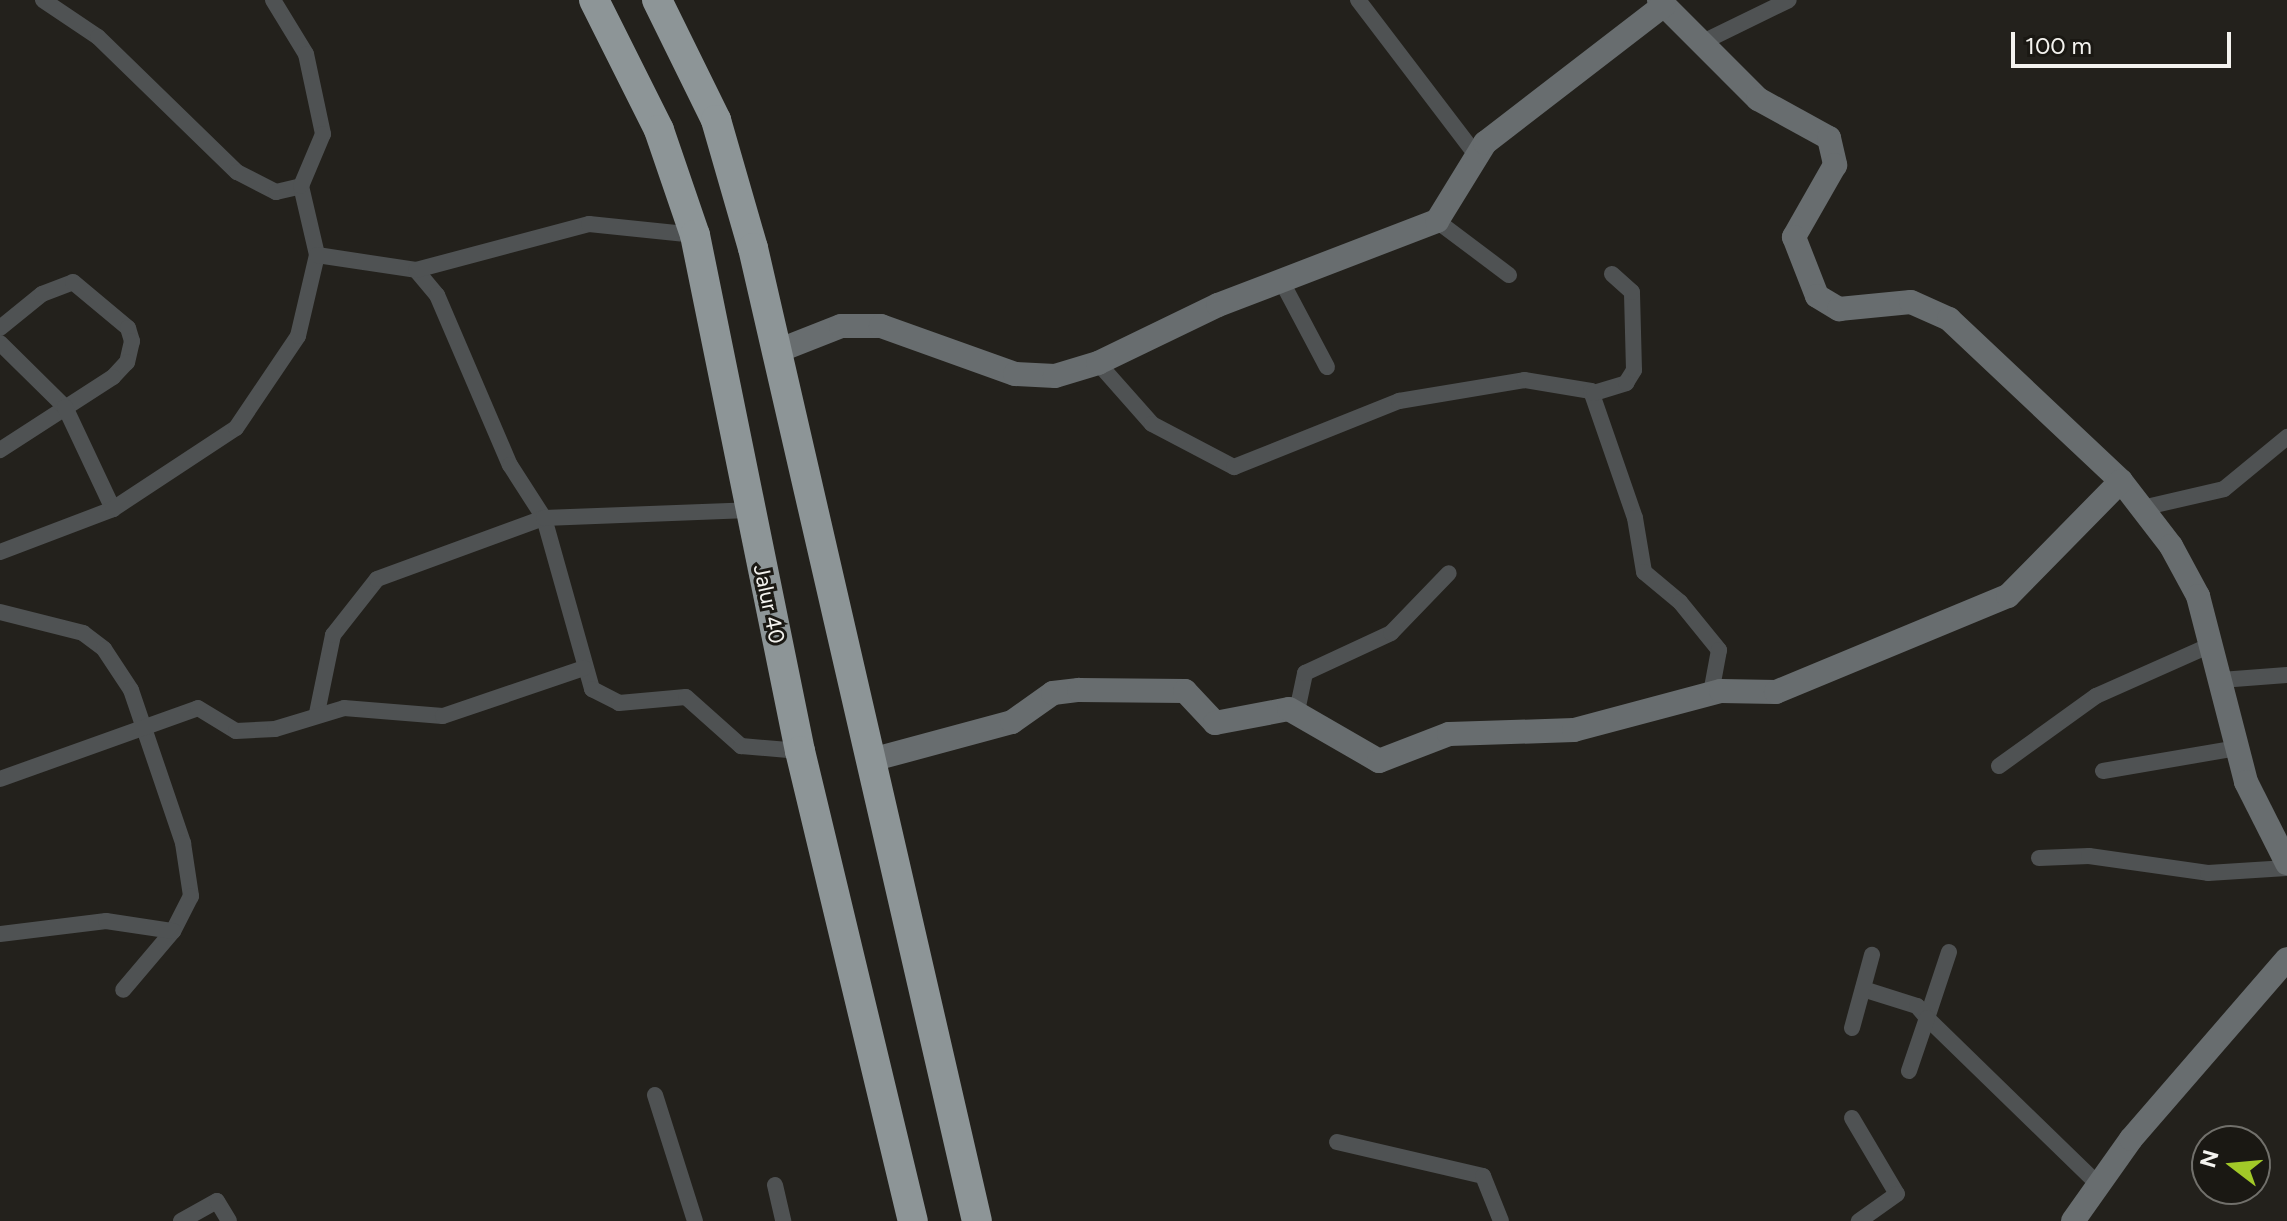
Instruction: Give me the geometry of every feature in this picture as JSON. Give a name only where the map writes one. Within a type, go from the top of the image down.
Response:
[{"type":"highway","name":"Jalur 40","points":[[594,0],[659,130],[695,235],[800,751],[913,1221]]},
{"type":"highway","points":[[657,0],[716,120],[775,352],[977,1221]]},
{"type":"street","points":[[43,0],[98,37],[237,172],[276,192],[301,186]]},
{"type":"street","points":[[0,552],[113,509],[236,428],[266,392],[303,324],[317,255],[301,186],[323,134],[306,54],[273,0]]},
{"type":"street","points":[[1358,0],[1476,155]]},
{"type":"street","points":[[1705,41],[1789,0]]},
{"type":"street","points":[[775,352],[841,326],[881,326],[1015,374],[1055,376],[1098,363],[1218,305],[1283,284],[1437,221],[1476,155],[1662,2],[1705,41],[1758,99],[1823,129],[1835,150],[1835,165],[1794,237],[1817,296],[1847,309],[1911,302],[1949,319],[2121,481],[2186,571],[2213,644],[2246,782],[2287,863],[2208,873],[2089,856],[2039,858]]},
{"type":"street","points":[[1437,221],[1509,275]]},
{"type":"street","points":[[317,255],[416,270],[589,224],[695,235]]},
{"type":"street","points":[[416,270],[437,295],[510,465],[544,518],[592,689],[611,703],[682,696],[741,746],[800,751]]},
{"type":"street","points":[[1098,363],[1152,424],[1234,467],[1399,401],[1524,380],[1594,393],[1626,383],[1634,370],[1632,292],[1612,274]]},
{"type":"street","points":[[0,328],[42,294],[73,282],[128,328],[127,362],[0,450]]},
{"type":"street","points":[[1283,284],[1327,367]]},
{"type":"street","points":[[0,343],[65,407],[113,509]]},
{"type":"street","points":[[1594,393],[1635,518],[1644,572],[1680,602],[1719,650],[1711,693]]},
{"type":"street","points":[[2142,508],[2224,489],[2287,437]]},
{"type":"street","points":[[871,760],[1012,722],[1053,693],[1079,690],[1185,691],[1215,723],[1274,709],[1297,711],[1382,761],[1432,737],[1574,730],[1711,693],[1798,685],[2008,596],[2121,481]]},
{"type":"street","points":[[317,713],[333,635],[377,579],[544,518],[749,510]]},
{"type":"street","points":[[1297,711],[1305,673],[1391,633],[1449,573]]},
{"type":"street","points":[[0,612],[96,641],[131,690],[191,878],[191,896],[173,931],[123,990]]},
{"type":"street","points":[[1999,766],[2096,696],[2213,644]]},
{"type":"street","points":[[0,779],[144,730],[198,708],[236,731],[275,729],[317,713],[461,713],[584,668]]},
{"type":"street","points":[[2221,680],[2287,675]]},
{"type":"street","points":[[2103,771],[2238,748]]},
{"type":"street","points":[[0,934],[106,921],[173,931]]},
{"type":"street","points":[[1909,1071],[1949,952]]},
{"type":"street","points":[[1852,1028],[1872,955]]},
{"type":"street","points":[[2073,1221],[2177,1082],[2287,959]]},
{"type":"street","points":[[1863,989],[1917,1006],[2099,1185]]},
{"type":"street","points":[[655,1095],[695,1221]]},
{"type":"street","points":[[1852,1118],[1897,1194],[1859,1221]]},
{"type":"street","points":[[1337,1142],[1483,1176],[1501,1221]]},
{"type":"street","points":[[775,1185],[783,1221]]},
{"type":"street","points":[[181,1221],[217,1201],[229,1221]]}]
